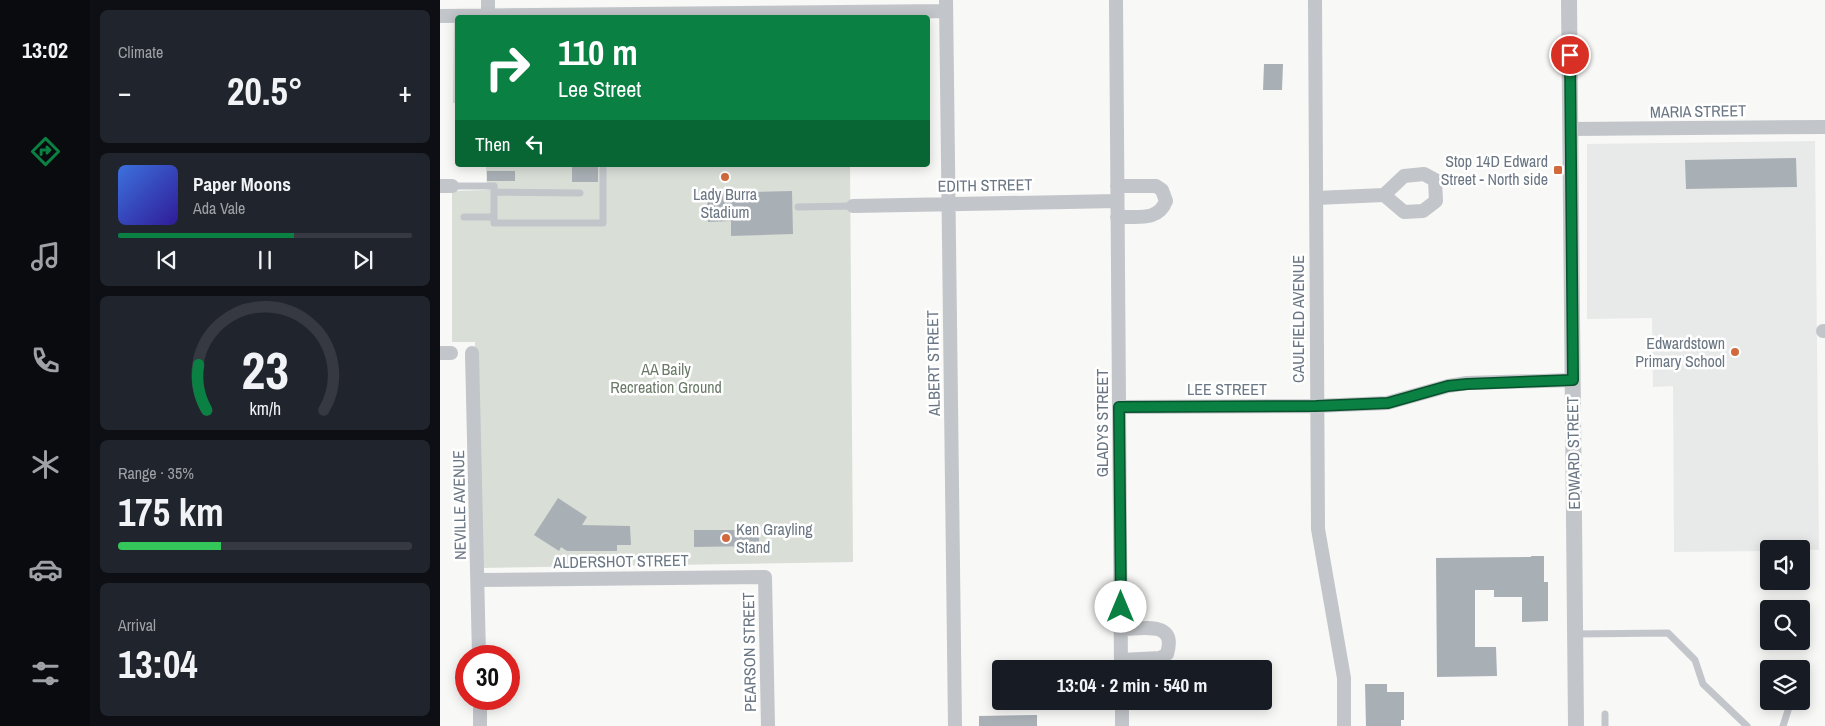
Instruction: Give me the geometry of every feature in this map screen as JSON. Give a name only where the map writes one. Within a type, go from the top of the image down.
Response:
[{"type":"street","points":[[488,0],[488,15]]},
{"type":"street","name":"GLADYS STREET","points":[[1116,0],[1121,660]]},
{"type":"street","name":"CAULFIELD AVENUE","points":[[1315,0],[1318,529],[1344,678],[1344,726]]},
{"type":"street","name":"EDWARD STREET","points":[[1569,0],[1576,726]]},
{"type":"street","points":[[606,15],[650,7],[946,5]]},
{"type":"street","name":"ALBERT STREET","points":[[946,5],[955,726]]},
{"type":"street","points":[[440,16],[455,16]]},
{"type":"street","name":"MARIA STREET","points":[[1570,129],[1825,127]]},
{"type":"street","points":[[1117,186],[1156,186],[1162,190],[1166,201],[1162,210],[1156,216],[1118,217]]},
{"type":"street","points":[[1316,198],[1384,195]]},
{"type":"street","name":"EDITH STREET","points":[[853,206],[1117,201]]},
{"type":"street","name":"NEVILLE AVENUE","points":[[472,353],[479,645]]},
{"type":"street","name":"LEE STREET","points":[[1119,407],[1316,406],[1388,403],[1448,386],[1573,380]]},
{"type":"street","name":"ALDERSHOT STREET","points":[[478,580],[765,577]]},
{"type":"street","name":"PEARSON STREET","points":[[765,577],[768,726]]},
{"type":"street","name":"GLADYS STREET","points":[[1121,629],[1161,629],[1167,634],[1170,643],[1167,654],[1160,658],[1147,660]]},
{"type":"street","points":[[480,710],[480,726]]},
{"type":"street","points":[[1122,710],[1122,726]]},
{"type":"lane","points":[[446,186],[494,186],[494,223],[604,222],[603,167]]},
{"type":"lane","points":[[494,192],[580,192]]},
{"type":"lane","points":[[798,207],[853,206]]},
{"type":"lane","points":[[464,217],[494,217]]},
{"type":"lane","points":[[1576,634],[1668,633],[1695,660],[1703,684],[1747,726]]},
{"type":"lane","points":[[1783,726],[1788,710]]},
{"type":"lane","points":[[1605,714],[1605,726]]},
{"type":"shaded area","name":"Edwardstown Primary School","points":[[1815,141],[1819,550],[1810,550],[1810,540],[1760,540],[1760,551],[1674,552],[1673,386],[1653,387],[1652,318],[1587,319],[1587,144]]},
{"type":"green space","points":[[454,23],[455,23],[455,103],[453,103]]},
{"type":"green space","name":"AA Baily Recreation Ground","points":[[486,167],[850,167],[853,562],[479,568],[475,342],[452,342],[452,191],[487,190]]},
{"type":"building","points":[[1264,64],[1283,64],[1282,90],[1263,90]]},
{"type":"building","points":[[1796,158],[1797,187],[1686,189],[1685,160]]},
{"type":"building","points":[[572,167],[598,167],[598,182],[572,182]]},
{"type":"building","points":[[487,171],[515,171],[515,181],[487,181]]},
{"type":"building","points":[[792,191],[793,234],[731,236],[731,221],[708,222],[707,193]]},
{"type":"building","points":[[558,498],[587,517],[582,525],[630,526],[631,545],[617,545],[617,551],[567,551],[561,547],[559,551],[534,535]]},
{"type":"building","name":"Ken Grayling Stand","points":[[694,530],[759,530],[759,546],[694,547]]},
{"type":"building","points":[[1544,556],[1544,582],[1548,582],[1548,621],[1522,622],[1522,597],[1494,597],[1494,590],[1475,590],[1475,647],[1496,647],[1497,676],[1437,677],[1436,558]]},
{"type":"building","points":[[1365,684],[1387,684],[1387,692],[1404,692],[1404,720],[1401,720],[1401,726],[1366,726]]},
{"type":"building","points":[[1037,715],[1037,726],[979,726],[979,716]]},
{"type":"place","name":"Stop 14D Edward Street - North side","points":[[1558,170]]},
{"type":"place","name":"Lady Burra Stadium","points":[[725,177]]},
{"type":"place","name":"Edwardstown Primary School","points":[[1735,352]]},
{"type":"place","name":"Ken Grayling Stand","points":[[726,538]]},
{"type":"route","points":[[1121,607],[1119,407],[1316,406],[1388,403],[1448,386],[1573,380],[1570,55]]}]
